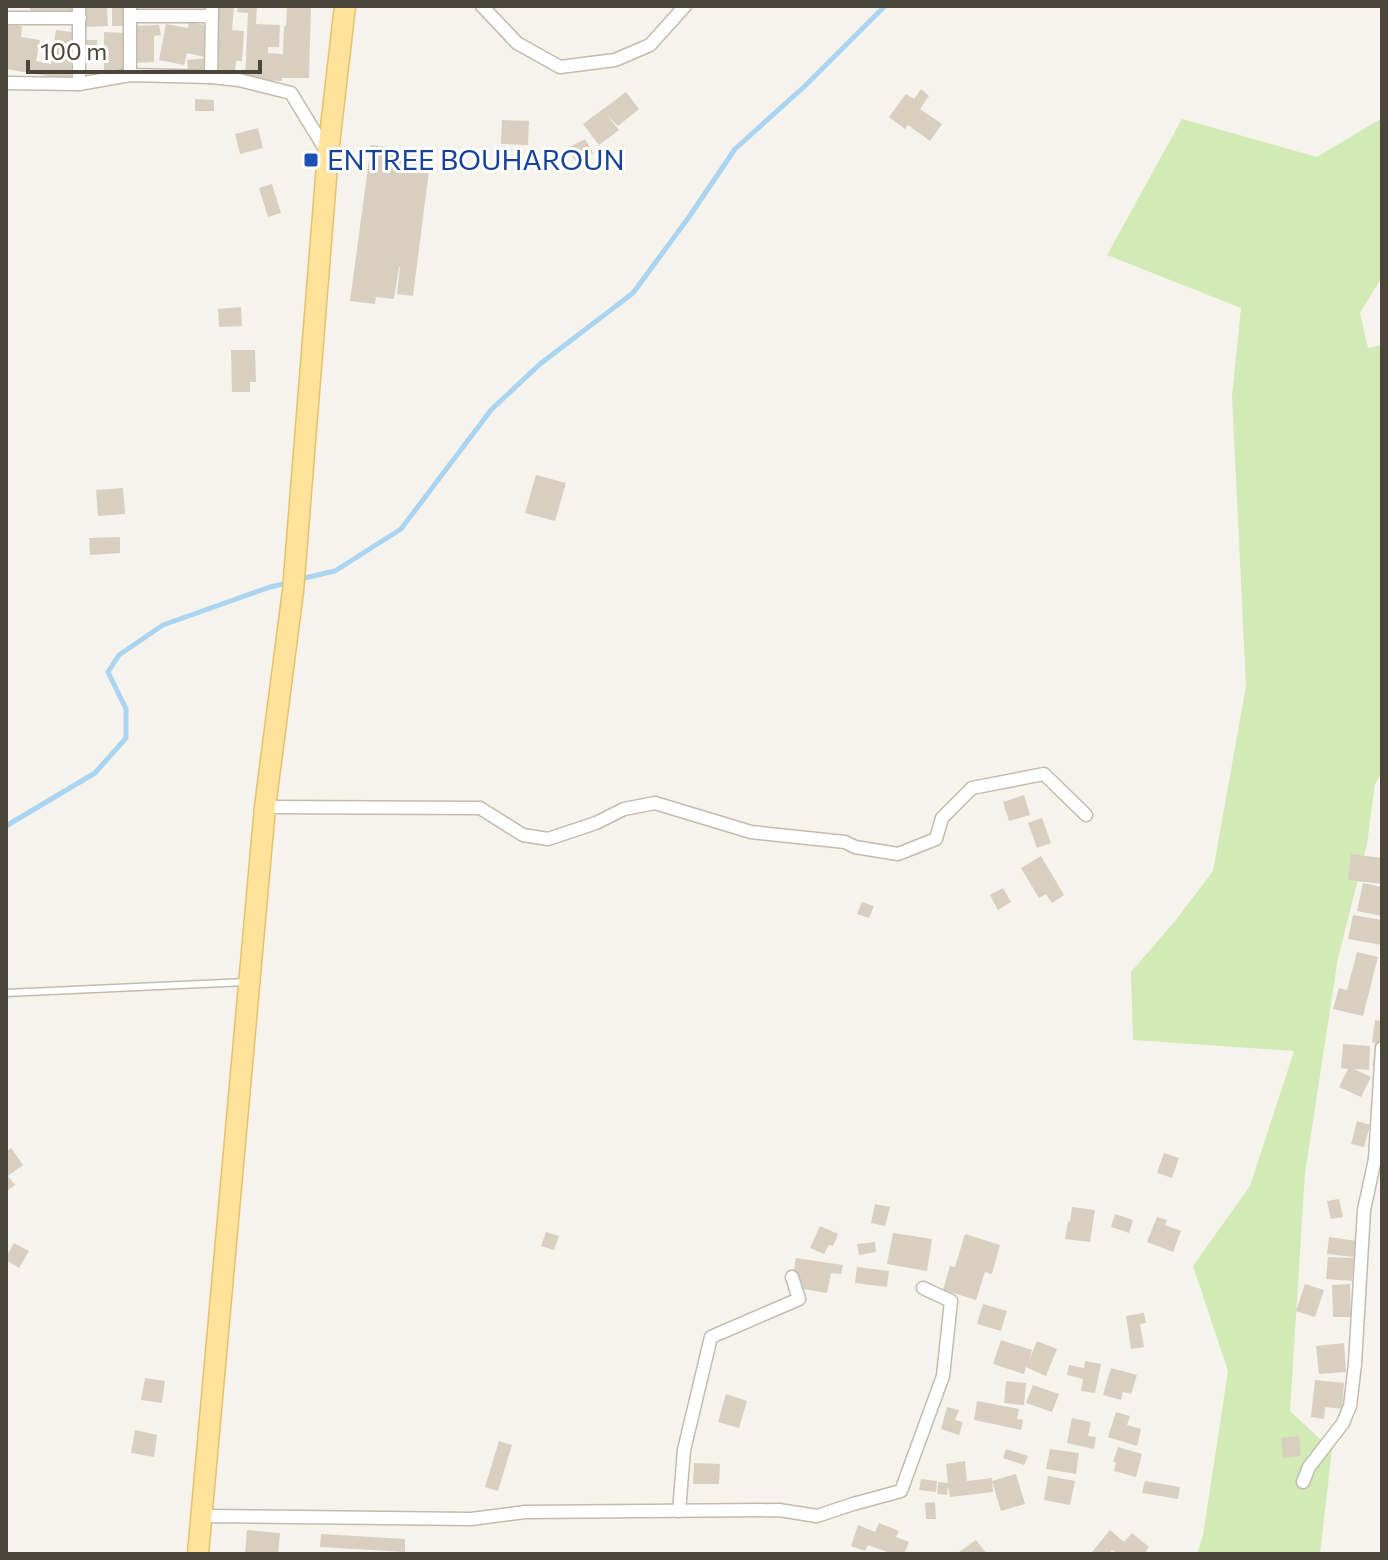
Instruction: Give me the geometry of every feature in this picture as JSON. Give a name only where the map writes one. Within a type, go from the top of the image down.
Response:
[{"type":"main road","points":[[198,1554],[265,807],[293,591],[328,153],[345,6]]},
{"type":"street","points":[[482,6],[517,43],[560,67],[615,60],[650,45],[685,6]]},
{"type":"street","points":[[130,75],[130,11],[212,11],[211,77]]},
{"type":"street","points":[[6,18],[79,12],[79,84]]},
{"type":"street","points":[[6,83],[79,84],[130,75],[239,80],[291,93],[328,153]]},
{"type":"street","points":[[265,807],[480,808],[523,835],[548,839],[596,823],[624,809],[655,803],[751,832],[845,842],[855,847],[898,854],[936,839],[942,818],[972,788],[1044,774],[1086,815]]},
{"type":"street","points":[[1303,1482],[1309,1467],[1343,1423],[1350,1406],[1364,1210],[1379,1159],[1382,1048]]},
{"type":"street","points":[[679,1511],[684,1450],[711,1337],[799,1299],[792,1277]]},
{"type":"street","points":[[201,1516],[471,1519],[525,1512],[779,1510],[817,1516],[901,1491],[943,1376],[951,1301],[923,1288]]},
{"type":"lane","points":[[6,993],[250,982]]},
{"type":"green space","points":[[1382,118],[1382,277],[1360,313],[1368,348],[1382,345],[1382,773],[1375,784],[1367,844],[1338,958],[1305,1173],[1290,1411],[1332,1450],[1320,1554],[1197,1554],[1203,1535],[1228,1371],[1193,1266],[1250,1186],[1294,1051],[1133,1040],[1131,972],[1213,871],[1246,686],[1232,396],[1241,308],[1107,255],[1182,119],[1317,157]]},
{"type":"building","points":[[30,6],[74,6],[72,15],[52,17],[30,10]]},
{"type":"building","points":[[85,6],[107,6],[108,26],[86,27]]},
{"type":"building","points":[[112,6],[124,6],[124,26],[112,26]]},
{"type":"building","points":[[217,6],[234,6],[232,30],[244,31],[242,61],[236,61],[235,75],[213,74]]},
{"type":"building","points":[[238,6],[257,6],[256,24],[280,25],[279,47],[268,47],[268,53],[283,54],[287,6],[311,6],[309,78],[245,80],[248,13],[237,12]]},
{"type":"building","points":[[189,22],[210,26],[204,57],[187,53],[184,65],[159,60],[166,24],[188,28]]},
{"type":"building","points":[[6,24],[22,26],[21,37],[40,40],[36,61],[51,64],[56,30],[72,32],[71,80],[6,69]]},
{"type":"building","points":[[159,25],[161,35],[154,36],[154,62],[134,63],[133,26]]},
{"type":"building","points":[[104,32],[125,33],[125,74],[104,74]]},
{"type":"building","points":[[82,40],[97,40],[98,60],[83,61]]},
{"type":"building","points":[[208,58],[208,70],[188,72],[187,60]]},
{"type":"building","points":[[921,89],[929,96],[920,109],[942,124],[930,141],[908,125],[905,129],[889,117],[906,94],[914,99]]},
{"type":"building","points":[[626,92],[639,109],[618,126],[607,115],[619,130],[599,145],[583,124]]},
{"type":"building","points":[[195,99],[214,100],[214,111],[195,111]]},
{"type":"building","points":[[502,120],[529,121],[528,145],[501,144]]},
{"type":"building","points":[[258,128],[263,148],[240,154],[235,134]]},
{"type":"building","points":[[585,139],[593,153],[576,162],[568,148]]},
{"type":"building","points":[[371,145],[386,147],[385,151],[431,155],[413,296],[397,294],[399,267],[394,299],[376,297],[375,304],[350,301]]},
{"type":"building","points":[[272,184],[281,213],[268,217],[259,188]]},
{"type":"building","points":[[241,307],[242,326],[219,327],[218,309]]},
{"type":"building","points":[[231,350],[255,350],[256,382],[250,382],[250,392],[232,392]]},
{"type":"building","points":[[536,475],[566,483],[555,521],[525,513]]},
{"type":"building","points":[[123,488],[125,514],[98,516],[96,490]]},
{"type":"building","points":[[120,537],[120,553],[90,555],[89,538]]},
{"type":"building","points":[[1024,795],[1030,815],[1009,821],[1003,802]]},
{"type":"building","points":[[1042,818],[1051,843],[1037,848],[1028,823]]},
{"type":"building","points":[[1351,854],[1382,858],[1382,884],[1348,880]]},
{"type":"building","points":[[1041,856],[1064,895],[1052,903],[1046,894],[1039,898],[1021,868]]},
{"type":"building","points":[[1363,883],[1382,887],[1382,916],[1357,911]]},
{"type":"building","points":[[1003,888],[1011,902],[998,910],[990,895]]},
{"type":"building","points":[[862,902],[874,906],[869,918],[857,914]]},
{"type":"building","points":[[1353,915],[1382,920],[1382,945],[1348,939]]},
{"type":"building","points":[[1357,952],[1378,957],[1363,1016],[1333,1009],[1339,988],[1347,990]]},
{"type":"building","points":[[1375,1020],[1382,1021],[1382,1067],[1373,1066]]},
{"type":"building","points":[[1343,1044],[1370,1046],[1369,1070],[1354,1069],[1371,1077],[1361,1097],[1339,1087],[1348,1069],[1341,1068]]},
{"type":"building","points":[[1357,1121],[1370,1125],[1364,1147],[1351,1144]]},
{"type":"building","points":[[11,1148],[23,1165],[8,1176],[15,1185],[8,1190],[6,1152]]},
{"type":"building","points":[[1164,1153],[1179,1158],[1172,1178],[1157,1173]]},
{"type":"building","points":[[1339,1199],[1343,1217],[1331,1219],[1327,1201]]},
{"type":"building","points":[[875,1204],[890,1207],[885,1226],[871,1223]]},
{"type":"building","points":[[1072,1207],[1095,1210],[1090,1242],[1065,1239]]},
{"type":"building","points":[[1115,1214],[1133,1220],[1129,1233],[1111,1227]]},
{"type":"building","points":[[1157,1217],[1167,1220],[1165,1225],[1181,1231],[1173,1252],[1147,1242]]},
{"type":"building","points":[[820,1226],[838,1234],[833,1246],[829,1245],[824,1254],[810,1248]]},
{"type":"building","points":[[546,1232],[559,1236],[554,1250],[541,1246]]},
{"type":"building","points":[[893,1233],[932,1239],[927,1271],[887,1264]]},
{"type":"building","points":[[965,1234],[1000,1245],[992,1274],[985,1272],[976,1300],[943,1290],[950,1266],[955,1267]]},
{"type":"building","points":[[1329,1237],[1356,1241],[1354,1257],[1327,1254]]},
{"type":"building","points":[[875,1242],[876,1252],[859,1255],[857,1244]]},
{"type":"building","points":[[14,1243],[29,1251],[19,1268],[6,1260]]},
{"type":"building","points":[[1328,1257],[1354,1258],[1352,1281],[1326,1279]]},
{"type":"building","points":[[796,1258],[843,1265],[841,1274],[831,1273],[827,1293],[791,1287]]},
{"type":"building","points":[[857,1267],[889,1271],[887,1287],[855,1283]]},
{"type":"building","points":[[1305,1284],[1324,1290],[1315,1317],[1296,1311]]},
{"type":"building","points":[[1350,1284],[1351,1317],[1333,1317],[1332,1285]]},
{"type":"building","points":[[983,1304],[1007,1311],[1001,1331],[977,1324]]},
{"type":"building","points":[[1144,1313],[1146,1323],[1140,1324],[1144,1347],[1131,1349],[1126,1316]]},
{"type":"building","points":[[1001,1340],[1032,1350],[1029,1360],[1037,1341],[1057,1349],[1046,1376],[1026,1367],[1024,1374],[993,1364]]},
{"type":"building","points":[[1344,1343],[1346,1372],[1319,1374],[1316,1346]]},
{"type":"building","points":[[1085,1361],[1101,1364],[1095,1393],[1081,1391],[1083,1379],[1067,1375],[1069,1365],[1084,1368]]},
{"type":"building","points":[[1111,1368],[1137,1375],[1131,1394],[1123,1392],[1121,1400],[1103,1395]]},
{"type":"building","points":[[145,1378],[165,1381],[162,1403],[141,1400]]},
{"type":"building","points":[[1315,1380],[1344,1383],[1342,1409],[1325,1407],[1324,1419],[1311,1417]]},
{"type":"building","points":[[1006,1381],[1026,1383],[1024,1405],[1004,1403]]},
{"type":"building","points":[[1033,1385],[1059,1394],[1052,1412],[1026,1403]]},
{"type":"building","points":[[726,1394],[747,1401],[739,1428],[718,1422]]},
{"type":"building","points":[[977,1401],[1019,1409],[1017,1419],[1023,1420],[1021,1430],[974,1420]]},
{"type":"building","points":[[947,1407],[959,1410],[955,1420],[963,1422],[959,1435],[941,1429]]},
{"type":"building","points":[[1116,1412],[1130,1416],[1127,1425],[1141,1429],[1137,1446],[1108,1437]]},
{"type":"building","points":[[1072,1418],[1091,1422],[1088,1436],[1096,1437],[1094,1449],[1067,1443]]},
{"type":"building","points":[[135,1430],[157,1435],[154,1457],[131,1453]]},
{"type":"building","points":[[1299,1436],[1301,1456],[1283,1458],[1281,1438]]},
{"type":"building","points":[[499,1441],[512,1445],[498,1491],[485,1487]]},
{"type":"building","points":[[1118,1447],[1142,1454],[1136,1477],[1114,1471],[1116,1462],[1113,1462]]},
{"type":"building","points":[[1006,1449],[1028,1456],[1024,1465],[1003,1458]]},
{"type":"building","points":[[1050,1449],[1079,1453],[1076,1474],[1046,1469]]},
{"type":"building","points":[[965,1461],[967,1481],[992,1478],[993,1492],[950,1497],[948,1486],[947,1495],[937,1494],[938,1482],[948,1483],[946,1464]]},
{"type":"building","points":[[694,1463],[720,1464],[719,1484],[693,1484]]},
{"type":"building","points":[[1016,1474],[1025,1504],[1001,1511],[992,1481]]},
{"type":"building","points":[[1048,1476],[1075,1481],[1070,1505],[1044,1500]]},
{"type":"building","points":[[921,1479],[937,1481],[936,1492],[919,1490]]},
{"type":"building","points":[[1145,1481],[1180,1487],[1178,1499],[1142,1493]]},
{"type":"building","points":[[935,1502],[936,1519],[926,1519],[925,1503]]},
{"type":"building","points":[[879,1523],[899,1531],[896,1537],[909,1542],[904,1554],[893,1554],[868,1545],[865,1551],[851,1546],[858,1525],[875,1532]]},
{"type":"building","points":[[247,1530],[280,1533],[278,1554],[245,1554]]},
{"type":"building","points":[[1110,1530],[1124,1542],[1132,1533],[1149,1547],[1144,1554],[1118,1554],[1112,1550],[1109,1554],[1094,1554],[1092,1552]]},
{"type":"building","points":[[321,1534],[405,1539],[405,1552],[320,1547]]},
{"type":"building","points":[[976,1540],[987,1554],[956,1554]]},
{"type":"waterway","points":[[300,579],[335,571],[401,529],[491,410],[540,364],[633,293],[735,149],[806,85],[885,6]]},
{"type":"waterway","points":[[6,826],[95,773],[126,738],[126,709],[108,672],[119,655],[163,625],[287,583]]},
{"type":"place","name":"ENTREE BOUHAROUN","points":[[311,160]]}]
